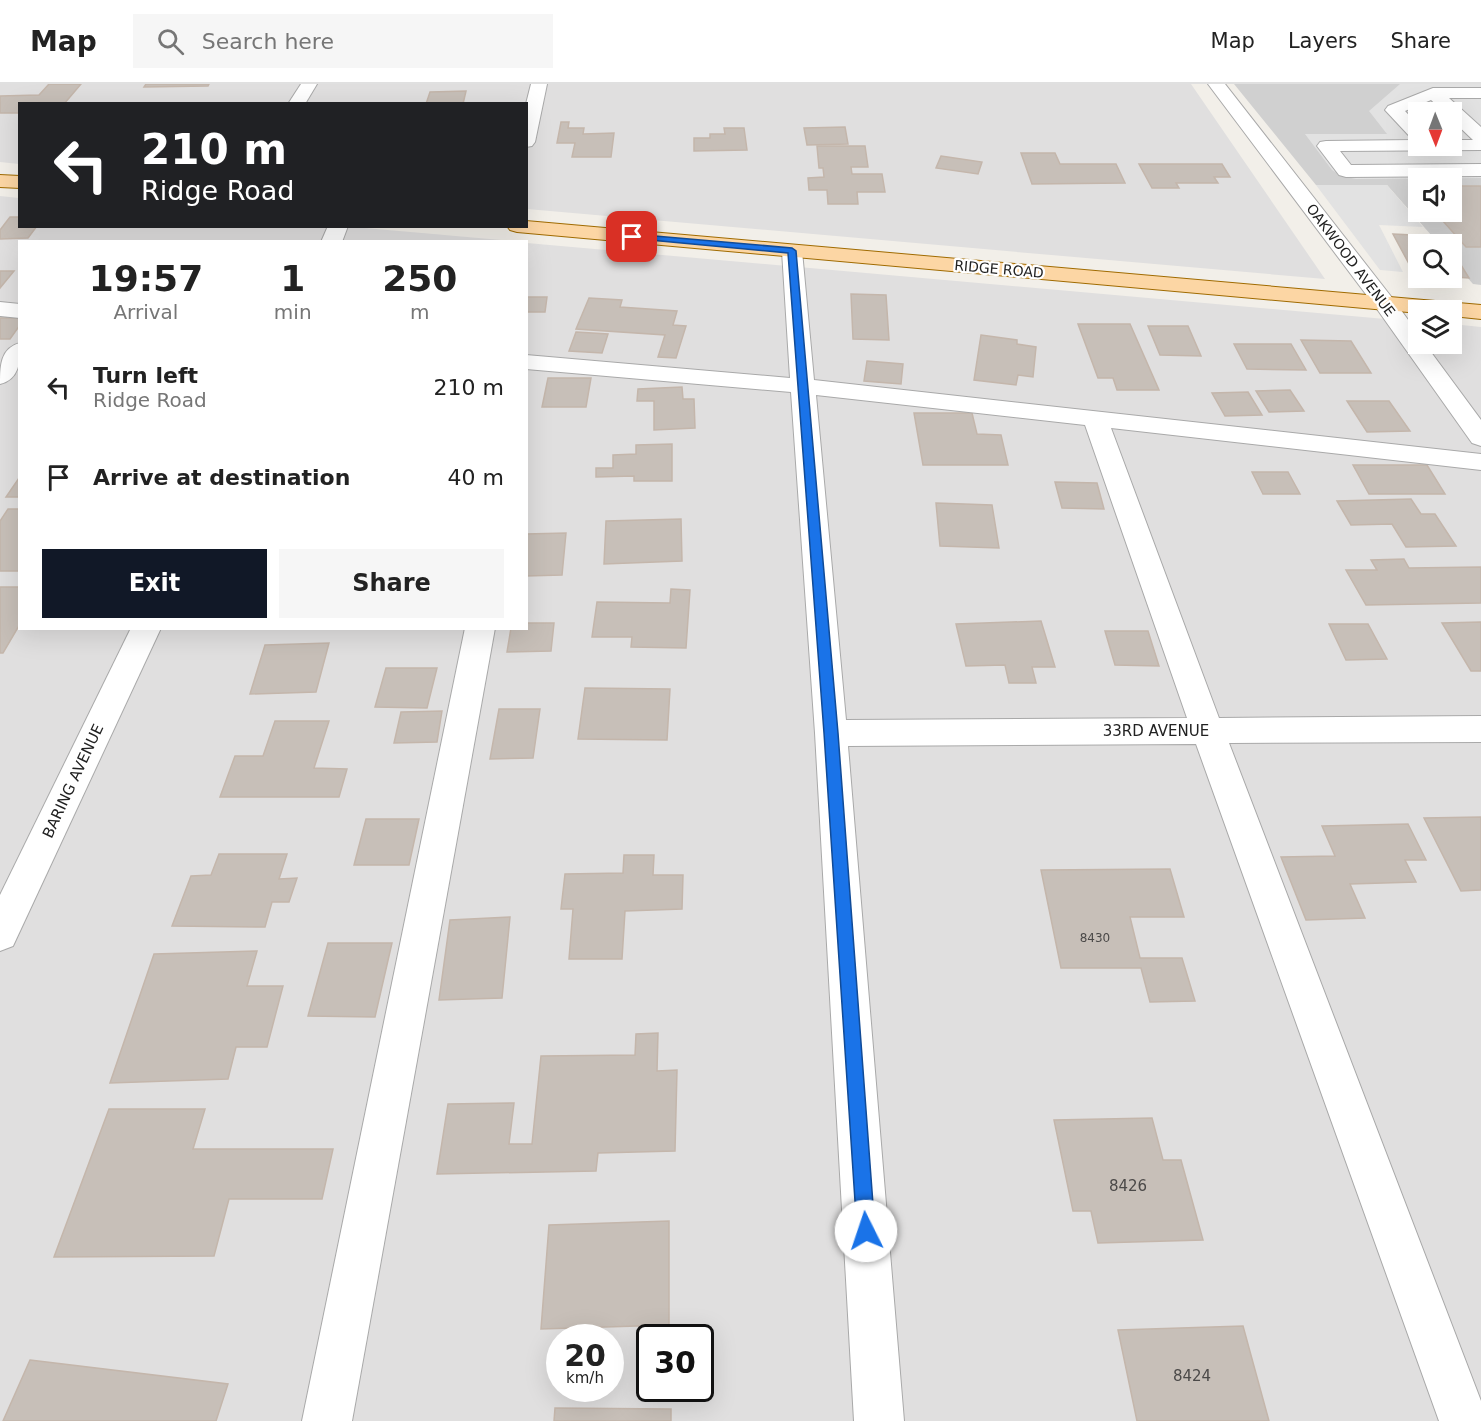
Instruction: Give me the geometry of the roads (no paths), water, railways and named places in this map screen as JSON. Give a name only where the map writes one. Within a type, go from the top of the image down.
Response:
[{"type":"main road","points":[[0,181],[18,182]]},
{"type":"main road","name":"RIDGE ROAD","points":[[528,227],[1481,312]]},
{"type":"street","points":[[297,102],[309,84]]},
{"type":"street","points":[[528,133],[539,84]]},
{"type":"street","name":"OAKWOOD AVENUE","points":[[1216,84],[1385,304],[1481,438]]},
{"type":"street","points":[[1413,102],[1432,93],[1481,93]]},
{"type":"street","points":[[1432,93],[1481,137]]},
{"type":"street","points":[[1408,104],[1394,111],[1408,125]]},
{"type":"street","points":[[1408,146],[1326,146],[1346,171],[1481,170]]},
{"type":"street","points":[[1462,146],[1481,146]]},
{"type":"street","points":[[792,251],[831,733],[879,1421]]},
{"type":"street","points":[[0,309],[18,311]]},
{"type":"street","points":[[0,377],[18,353]]},
{"type":"street","points":[[528,370],[803,386],[1481,462]]},
{"type":"street","points":[[1095,419],[1464,1421]]},
{"type":"street","name":"BARING AVENUE","points":[[0,934],[145,630]]},
{"type":"street","points":[[327,1421],[480,630]]},
{"type":"street","name":"33RD AVENUE","points":[[831,733],[1481,729]]}]
